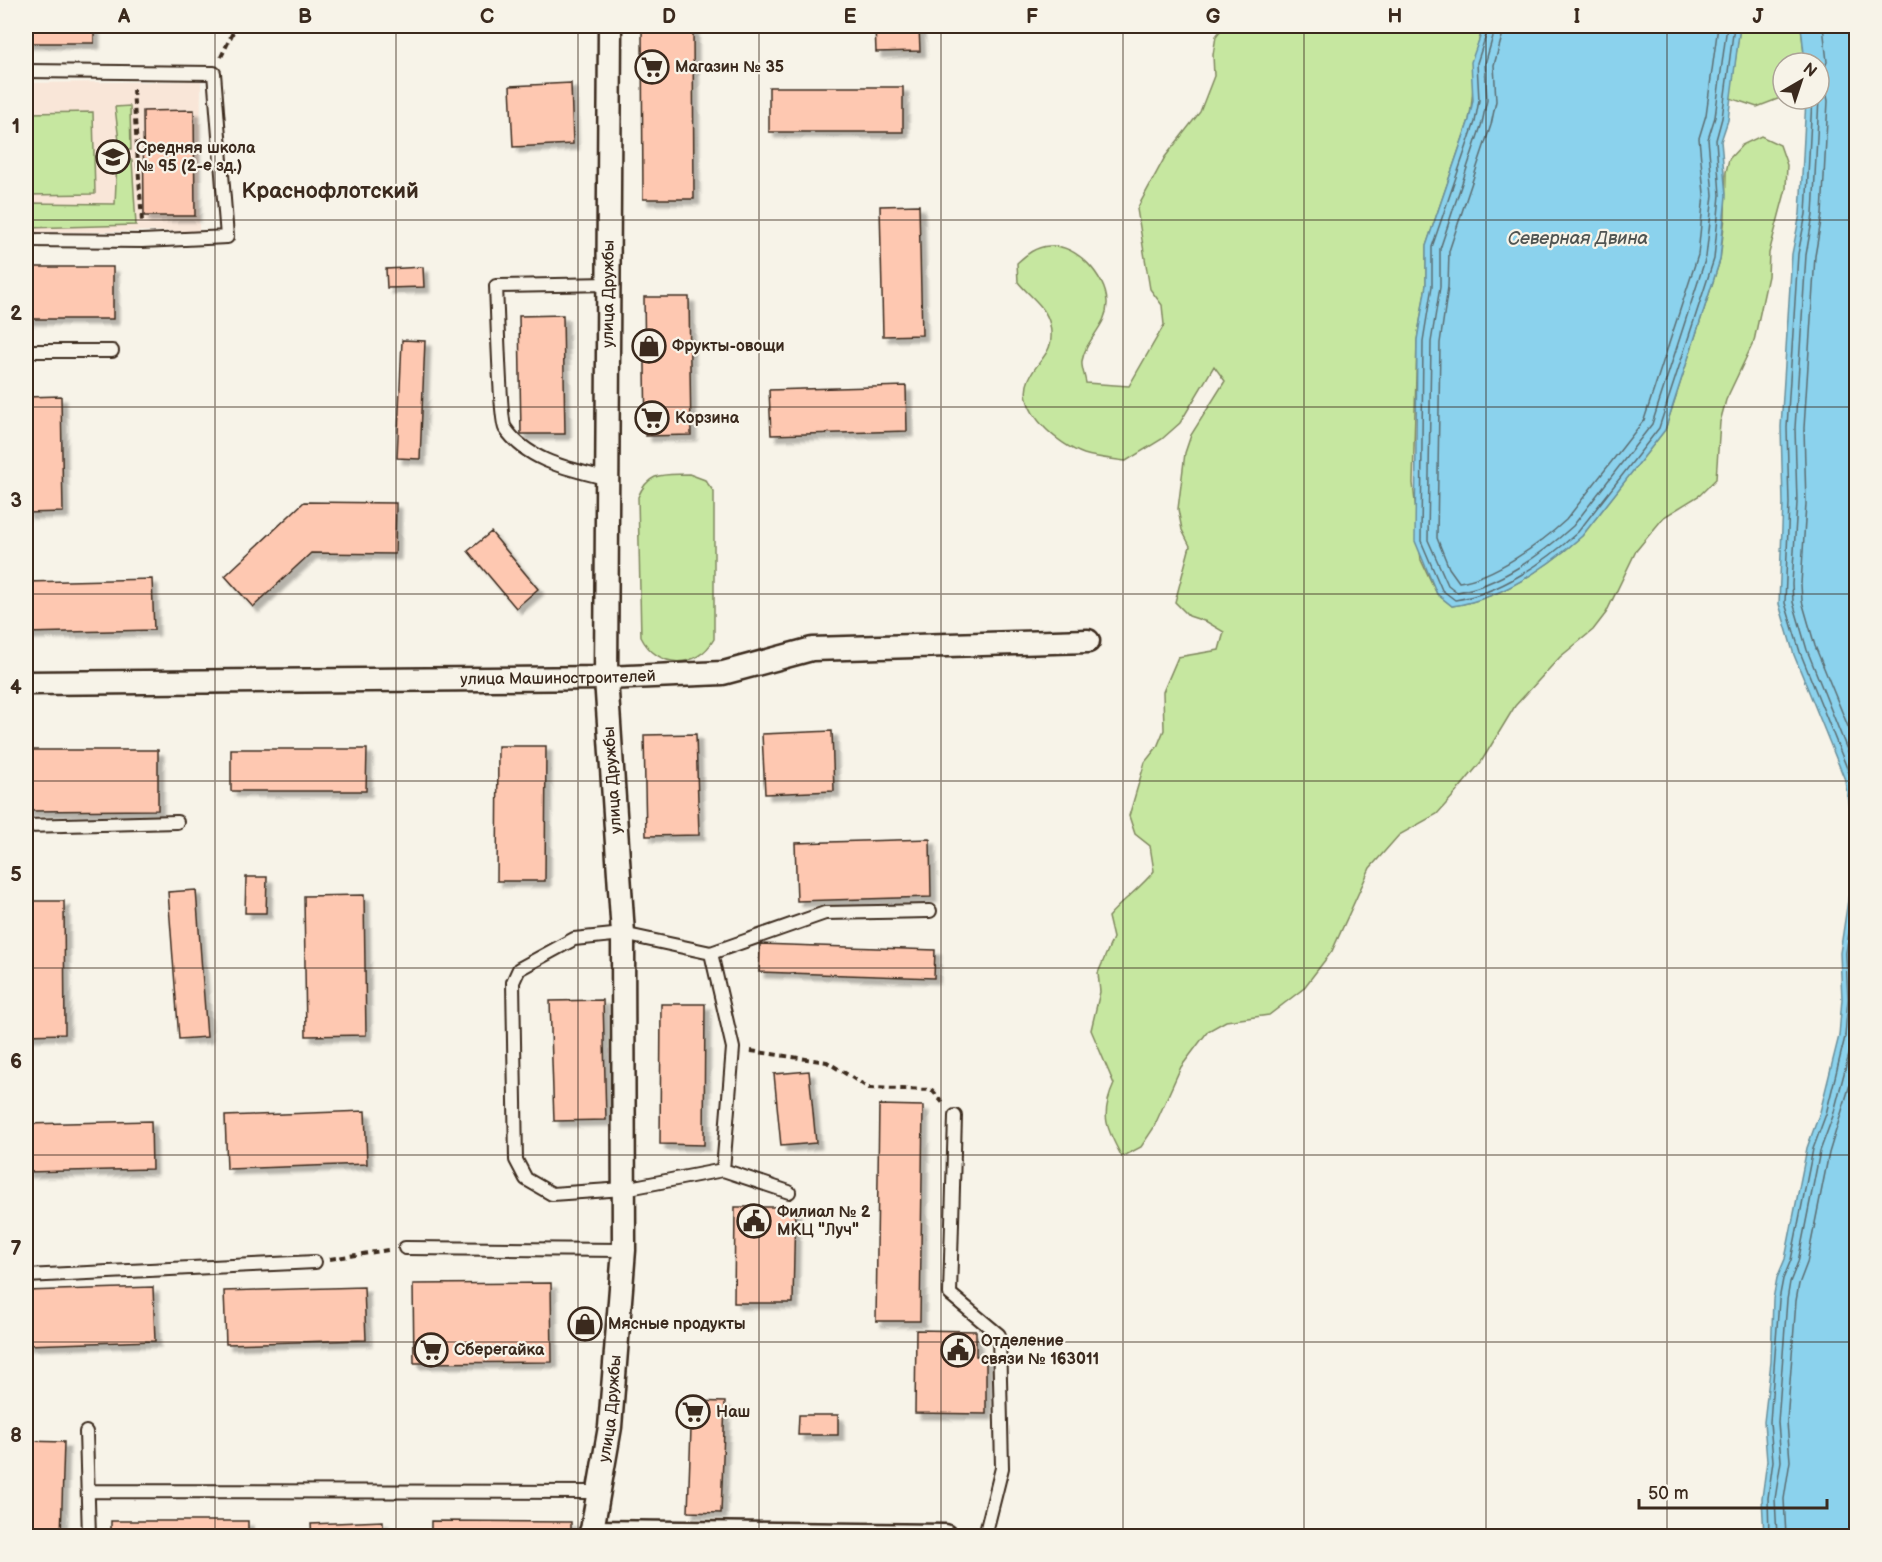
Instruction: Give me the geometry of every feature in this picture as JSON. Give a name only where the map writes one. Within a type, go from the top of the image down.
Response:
[{"type":"street","name":"улица Дружбы","points":[[591,1534],[610,1427],[624,1250],[623,934],[606,678],[605,478],[610,284],[609,26]]},
{"type":"street","name":"улица Машиностроителей","points":[[26,682],[606,678],[723,673],[812,649],[1088,640]]},
{"type":"street","points":[[591,1534],[945,1536]]},
{"type":"lane","points":[[26,71],[132,70],[214,73],[227,237],[142,241],[26,240]]},
{"type":"lane","points":[[605,478],[561,467],[525,450],[504,426],[496,286],[610,284]]},
{"type":"lane","points":[[26,351],[112,351]]},
{"type":"lane","points":[[26,826],[177,822]]},
{"type":"lane","points":[[789,1192],[723,1170],[624,1189],[552,1194],[526,1179],[516,1160],[513,982],[519,969],[574,939],[623,934],[711,953],[825,913],[930,910]]},
{"type":"lane","points":[[711,953],[733,1048],[723,1170]]},
{"type":"lane","points":[[955,1116],[950,1294],[999,1335],[1002,1468],[985,1536]]},
{"type":"lane","points":[[405,1248],[624,1250]]},
{"type":"lane","points":[[26,1276],[315,1262]]},
{"type":"lane","points":[[86,1432],[89,1536]]},
{"type":"lane","points":[[88,1491],[597,1492]]},
{"type":"path","points":[[214,73],[236,26]]},
{"type":"path","points":[[132,70],[142,241]]},
{"type":"path","points":[[733,1048],[827,1062],[869,1088],[932,1090],[955,1116]]},
{"type":"path","points":[[315,1262],[405,1248]]},
{"type":"shaded area","name":"Средняя школа № 95 (2-е зд.)","points":[[201,81],[199,231],[26,232],[26,83]]},
{"type":"green space","points":[[1224,26],[1484,26],[1475,61],[1469,120],[1426,246],[1426,285],[1417,340],[1413,483],[1421,560],[1437,594],[1452,606],[1488,597],[1505,589],[1538,570],[1568,548],[1582,536],[1665,430],[1720,260],[1725,217],[1726,172],[1729,159],[1742,145],[1761,136],[1780,145],[1787,165],[1786,189],[1769,253],[1768,276],[1754,341],[1726,400],[1720,422],[1716,479],[1700,495],[1664,517],[1636,551],[1606,613],[1593,630],[1560,657],[1515,706],[1481,762],[1437,814],[1399,835],[1370,868],[1332,951],[1303,989],[1269,1015],[1226,1021],[1208,1031],[1181,1067],[1153,1129],[1141,1147],[1122,1157],[1112,1138],[1106,1113],[1114,1084],[1091,1030],[1100,992],[1098,973],[1113,938],[1108,917],[1154,871],[1150,846],[1135,834],[1129,816],[1145,762],[1157,747],[1164,730],[1163,692],[1178,657],[1219,650],[1224,632],[1207,622],[1189,616],[1175,602],[1190,546],[1182,530],[1178,509],[1185,453],[1191,435],[1225,381],[1214,366],[1180,423],[1162,439],[1126,461],[1084,454],[1063,443],[1042,425],[1028,403],[1026,391],[1029,379],[1051,343],[1051,335],[1045,312],[1018,282],[1017,263],[1035,249],[1049,246],[1070,250],[1088,264],[1101,282],[1107,302],[1101,325],[1084,353],[1082,361],[1086,383],[1129,386],[1164,325],[1162,305],[1150,289],[1137,209],[1165,157],[1200,112],[1214,76],[1213,55],[1216,36]]},
{"type":"green space","points":[[1740,26],[1801,26],[1804,51],[1771,51],[1771,102],[1757,107],[1730,98]]},
{"type":"green space","points":[[130,106],[131,150],[120,150],[115,107]]},
{"type":"green space","points":[[93,112],[95,194],[26,195],[26,113]]},
{"type":"green space","points":[[117,160],[132,160],[136,225],[26,228],[26,203],[115,204]]},
{"type":"green space","points":[[689,474],[705,480],[714,492],[714,639],[698,656],[677,662],[657,655],[648,648],[641,637],[638,497],[647,483],[658,476]]},
{"type":"water","name":"Северная Двина","points":[[1484,26],[1740,26],[1728,120],[1721,141],[1726,195],[1720,260],[1665,430],[1582,536],[1568,548],[1538,570],[1505,589],[1488,597],[1452,606],[1437,594],[1415,541],[1417,340],[1426,285],[1426,246],[1469,120],[1473,100],[1471,62]]},
{"type":"water","points":[[1801,26],[1856,26],[1856,1536],[1764,1536],[1762,1498],[1767,1461],[1764,1422],[1771,1362],[1773,1299],[1777,1278],[1785,1259],[1807,1148],[1820,1112],[1839,1036],[1842,999],[1840,953],[1851,880],[1853,837],[1845,780],[1794,655],[1779,604],[1783,503],[1781,427],[1792,254],[1800,214],[1805,111],[1831,111],[1831,51],[1804,51]]},
{"type":"building","points":[[26,26],[94,26],[94,43],[26,43]]},
{"type":"building","points":[[642,26],[693,26],[694,199],[643,199]]},
{"type":"building","points":[[875,26],[919,26],[920,51],[876,52]]},
{"type":"building","points":[[571,83],[573,144],[513,147],[510,86]]},
{"type":"building","points":[[769,87],[903,87],[903,132],[769,132]]},
{"type":"building","points":[[194,110],[195,216],[144,216],[143,111]]},
{"type":"building","points":[[919,205],[922,335],[883,336],[880,206]]},
{"type":"building","points":[[26,267],[113,267],[113,319],[26,319]]},
{"type":"building","points":[[423,267],[424,287],[387,288],[386,269]]},
{"type":"building","points":[[644,297],[689,297],[691,435],[646,436]]},
{"type":"building","points":[[563,315],[565,434],[521,434],[519,316]]},
{"type":"building","points":[[402,340],[425,341],[420,459],[397,458]]},
{"type":"building","points":[[906,386],[907,431],[771,435],[769,390]]},
{"type":"building","points":[[61,396],[63,512],[26,513],[26,397]]},
{"type":"building","points":[[304,502],[396,503],[395,554],[311,553],[253,607],[225,576]]},
{"type":"building","points":[[491,532],[538,589],[516,608],[468,551]]},
{"type":"building","points":[[152,579],[154,630],[26,633],[26,582]]},
{"type":"building","points":[[832,731],[834,791],[765,794],[762,734]]},
{"type":"building","points":[[696,734],[699,835],[646,836],[644,735]]},
{"type":"building","points":[[498,746],[546,746],[545,881],[497,881]]},
{"type":"building","points":[[231,749],[367,749],[366,791],[231,791]]},
{"type":"building","points":[[26,750],[158,750],[158,810],[26,811]]},
{"type":"building","points":[[930,839],[931,897],[797,901],[795,843]]},
{"type":"building","points":[[246,877],[267,877],[266,913],[245,913]]},
{"type":"building","points":[[196,890],[207,1037],[179,1039],[168,892]]},
{"type":"building","points":[[364,895],[366,1035],[306,1036],[304,896]]},
{"type":"building","points":[[26,901],[64,901],[65,1034],[26,1035]]},
{"type":"building","points":[[760,944],[935,950],[934,978],[759,972]]},
{"type":"building","points":[[603,1000],[606,1120],[554,1121],[550,1001]]},
{"type":"building","points":[[661,1004],[705,1004],[704,1145],[660,1144]]},
{"type":"building","points":[[809,1071],[816,1143],[781,1146],[774,1074]]},
{"type":"building","points":[[879,1105],[923,1106],[920,1321],[876,1321]]},
{"type":"building","points":[[365,1111],[367,1164],[227,1169],[225,1116]]},
{"type":"building","points":[[151,1121],[152,1169],[26,1172],[26,1124]]},
{"type":"building","points":[[735,1207],[795,1207],[793,1303],[734,1303]]},
{"type":"building","points":[[551,1283],[552,1362],[414,1363],[413,1284]]},
{"type":"building","points":[[153,1287],[155,1341],[26,1345],[26,1291]]},
{"type":"building","points":[[364,1287],[366,1340],[226,1344],[224,1291]]},
{"type":"building","points":[[916,1330],[976,1331],[976,1356],[986,1356],[986,1414],[915,1413]]},
{"type":"building","points":[[692,1401],[725,1402],[721,1513],[688,1512]]},
{"type":"building","points":[[799,1415],[838,1415],[838,1435],[798,1435]]},
{"type":"building","points":[[26,1441],[64,1442],[61,1536],[26,1536]]},
{"type":"building","points":[[111,1521],[248,1521],[248,1536],[111,1536]]},
{"type":"building","points":[[383,1521],[383,1536],[312,1536],[311,1524]]},
{"type":"building","points":[[431,1521],[571,1522],[571,1536],[431,1536]]},
{"type":"place","name":"Магазин № 35","points":[[652,67]]},
{"type":"place","name":"Средняя школа № 95 (2-е зд.)","points":[[113,157]]},
{"type":"place","name":"Фрукты-овощи","points":[[649,346]]},
{"type":"place","name":"Корзина","points":[[652,418]]},
{"type":"place","name":"Филиал № 2 МКЦ \"Луч\"","points":[[754,1221]]},
{"type":"place","name":"Мясные продукты","points":[[585,1324]]},
{"type":"place","name":"Сберегайка","points":[[431,1350]]},
{"type":"place","name":"Отделение связи № 163011","points":[[958,1350]]},
{"type":"place","name":"Наш","points":[[693,1412]]},
{"type":"district","name":"Краснофлотский","points":[[330,191]]}]
